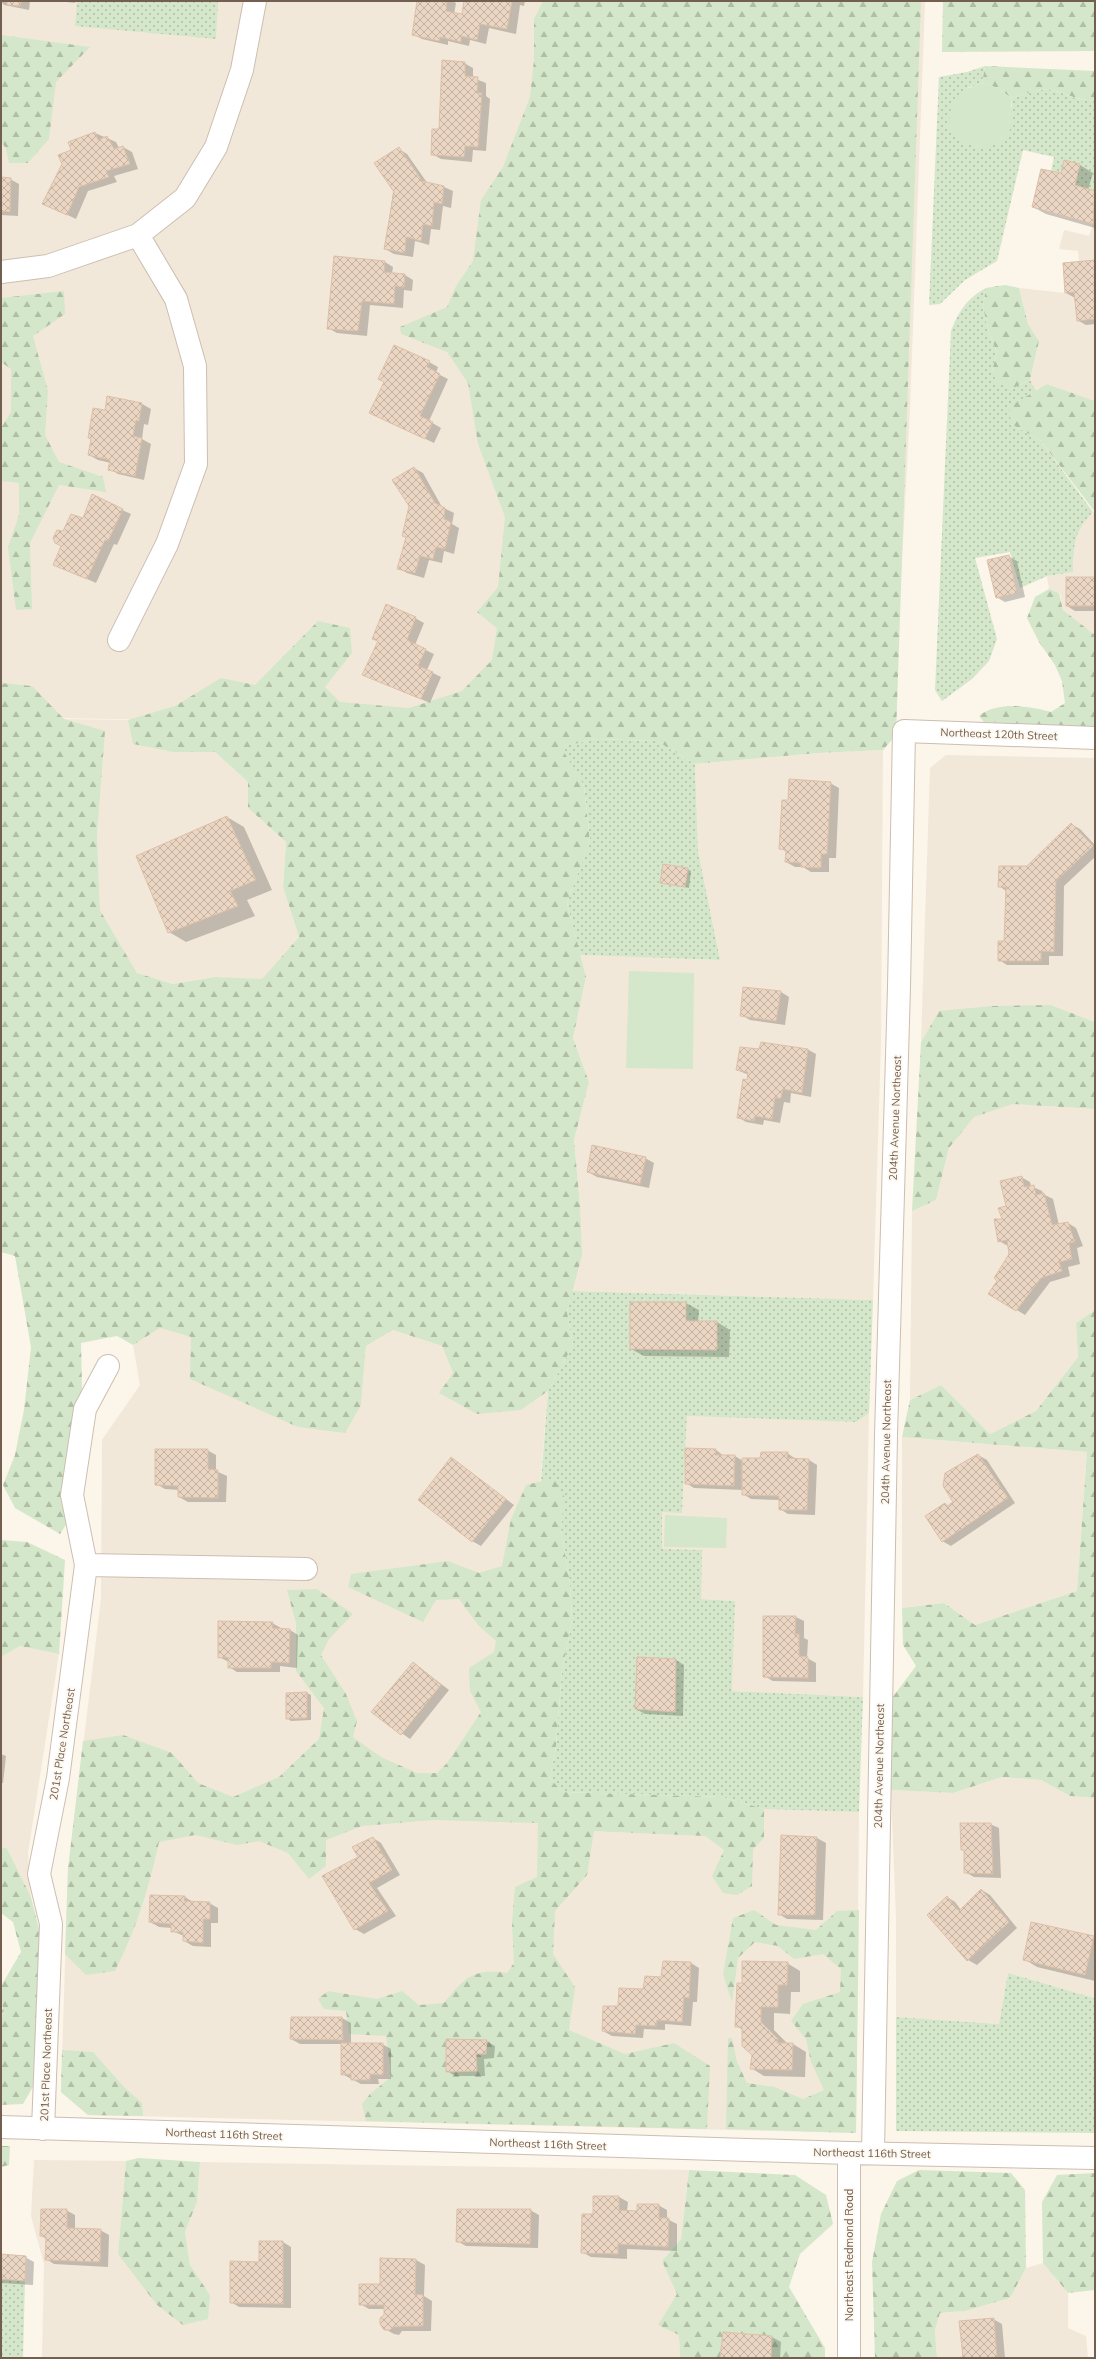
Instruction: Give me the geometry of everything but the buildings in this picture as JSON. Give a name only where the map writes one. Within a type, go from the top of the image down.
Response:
[{"type":"street","points":[[1,272],[48,266],[138,235],[185,198],[216,148],[242,70],[255,1]]},
{"type":"street","points":[[119,640],[167,544],[196,464],[195,366],[176,299],[138,235]]},
{"type":"street","name":"Northeast 120th Street","points":[[904,731],[1095,738]]},
{"type":"street","name":"204th Avenue Northeast","points":[[873,2153],[886,1443],[903,847],[904,731]]},
{"type":"street","name":"201st Place Northeast","points":[[43,2129],[52,1924],[39,1874],[58,1778],[86,1565],[72,1495],[85,1409],[108,1366]]},
{"type":"street","points":[[86,1565],[306,1569]]},
{"type":"street","name":"Northeast 116th Street","points":[[1,2127],[849,2153],[1095,2158]]},
{"type":"street","name":"Northeast Redmond Road","points":[[849,2153],[849,2358]]},
{"type":"shaded area","points":[[1,1],[925,1],[910,409],[893,733],[1,717]]},
{"type":"shaded area","points":[[1093,224],[1095,225],[1095,401],[1047,384],[1036,391],[1030,380],[1039,341],[1028,324],[1019,288],[1065,293],[1063,263],[1079,261],[1078,251],[1059,249],[1064,230],[1089,236]]},
{"type":"shaded area","points":[[1093,512],[1095,512],[1095,635],[1063,610],[1060,593],[1049,589],[1047,576],[1073,572],[1073,549],[1080,524]]},
{"type":"shaded area","points":[[64,719],[128,720],[134,744],[173,752],[215,752],[248,782],[248,808],[286,842],[283,887],[299,937],[262,980],[215,977],[173,984],[137,973],[100,910],[97,834],[99,791]]},
{"type":"shaded area","points":[[883,750],[881,1042],[873,1300],[572,1291],[580,1205],[574,1140],[589,1082],[573,1038],[586,977],[580,955],[720,960],[698,851],[695,764],[818,753]]},
{"type":"shaded area","points":[[946,755],[1095,758],[1095,1022],[1051,1005],[939,1011],[921,1042],[930,768]]},
{"type":"shaded area","points":[[1013,1104],[1095,1109],[1095,1310],[1076,1323],[1078,1357],[1036,1411],[990,1434],[941,1385],[910,1400],[912,1211],[936,1200],[949,1148],[973,1117]]},
{"type":"shaded area","points":[[160,1328],[191,1337],[361,1405],[366,1346],[393,1330],[442,1346],[453,1373],[521,1410],[548,1391],[513,1800],[859,1812],[856,2133],[88,2115],[61,2092],[68,1869],[101,1599],[102,1440],[140,1385],[133,1345]]},
{"type":"shaded area","points":[[869,1413],[863,1697],[732,1691],[735,1601],[701,1599],[661,1549],[662,1512],[682,1512],[687,1416],[856,1422]]},
{"type":"shaded area","points":[[902,1437],[1087,1452],[1077,1591],[975,1625],[944,1603],[902,1608]]},
{"type":"shaded area","points":[[20,1646],[59,1654],[28,1853],[31,1897],[7,1848],[1,1848],[1,1657]]},
{"type":"shaded area","points":[[1002,1777],[1041,1780],[1070,1796],[1095,1798],[1094,1998],[1008,1973],[999,2024],[896,2017],[896,1918],[891,1790],[953,1793]]},
{"type":"shaded area","points":[[34,2160],[126,2161],[118,2254],[210,2295],[190,2265],[185,2232],[197,2202],[200,2162],[689,2170],[681,2239],[662,2261],[678,2294],[659,2325],[679,2334],[680,2358],[42,2358],[44,2264],[31,2216]]},
{"type":"shaded area","points":[[1043,2263],[1068,2293],[1068,2328],[1086,2336],[1088,2358],[937,2358],[935,2330],[940,2313],[965,2311],[1010,2298],[1026,2268]]},
{"type":"green space","points":[[77,1],[218,1],[216,39],[75,26]]},
{"type":"green space","points":[[543,1],[921,1],[896,735],[883,750],[818,753],[695,764],[657,741],[595,739],[561,747],[584,786],[590,842],[567,903],[586,977],[573,1038],[589,1082],[574,1140],[580,1205],[582,1255],[567,1312],[573,1345],[548,1391],[521,1410],[477,1414],[439,1393],[453,1373],[442,1346],[393,1330],[366,1346],[361,1405],[345,1433],[298,1427],[190,1379],[191,1337],[160,1328],[133,1345],[117,1336],[81,1343],[82,1389],[73,1413],[67,1523],[60,1534],[15,1508],[3,1485],[15,1455],[24,1410],[31,1347],[15,1256],[1,1252],[1,683],[32,686],[64,719],[105,731],[97,834],[100,910],[137,973],[173,984],[215,977],[262,979],[299,937],[283,887],[286,842],[248,808],[248,782],[215,752],[173,752],[133,744],[128,720],[175,706],[221,678],[255,685],[318,621],[350,628],[352,653],[325,687],[340,702],[409,708],[462,691],[492,660],[497,628],[477,612],[498,587],[505,517],[478,444],[468,383],[447,352],[401,334],[400,327],[447,307],[456,286],[473,261],[481,200],[503,167],[530,97],[534,60],[534,19]]},
{"type":"green space","points":[[943,1],[1095,1],[1095,51],[942,52]]},
{"type":"green space","points":[[1,35],[90,47],[56,82],[49,139],[28,163],[9,163],[6,149],[1,141]]},
{"type":"green space","points":[[985,66],[982,83],[967,88],[1012,108],[1011,98],[1041,90],[1055,91],[1075,98],[1088,100],[1095,99],[1095,191],[1075,185],[1080,164],[1064,160],[1061,173],[1051,171],[1054,157],[1023,150],[997,261],[965,280],[940,304],[929,305],[939,77],[967,72]]},
{"type":"green space","points":[[985,66],[1095,71],[1095,99],[1089,100],[1075,98],[1048,90],[1037,91],[1011,98],[998,88],[982,83]]},
{"type":"green space","points":[[982,83],[998,88],[1011,98],[1012,121],[1008,137],[991,146],[977,147],[963,141],[949,129],[949,119],[950,111],[956,98],[966,90]]},
{"type":"green space","points":[[1005,285],[1019,288],[1028,324],[1039,341],[1030,380],[1011,389],[997,383],[992,371],[997,352],[989,333],[983,307],[986,288]]},
{"type":"green space","points":[[986,288],[983,307],[989,333],[997,352],[992,371],[1011,389],[1030,380],[1036,391],[1024,399],[1011,424],[1040,440],[1093,512],[1078,532],[1073,554],[1073,572],[1047,576],[1020,588],[1010,552],[975,558],[997,639],[989,661],[972,679],[942,701],[935,690],[951,331],[964,306],[974,296]]},
{"type":"green space","points":[[64,291],[65,314],[33,336],[48,391],[45,435],[59,462],[103,477],[106,492],[59,485],[30,543],[32,609],[16,610],[8,547],[19,515],[19,483],[1,481],[1,428],[11,412],[11,369],[1,362],[1,298]]},
{"type":"green space","points":[[1047,384],[1095,401],[1095,512],[1040,440],[1011,424],[1009,407]]},
{"type":"green space","points":[[1049,589],[1059,593],[1063,610],[1095,635],[1095,728],[984,722],[979,716],[986,711],[995,708],[1014,706],[1034,708],[1051,712],[1065,703],[1062,681],[1055,665],[1039,642],[1027,618],[1035,597]]},
{"type":"green space","points":[[595,739],[657,741],[695,764],[698,851],[720,960],[580,955],[567,903],[590,841],[584,786],[560,747]]},
{"type":"green space","points":[[629,971],[694,973],[693,1069],[626,1068]]},
{"type":"green space","points":[[1051,1005],[1095,1022],[1095,1109],[1013,1104],[974,1117],[949,1148],[936,1200],[912,1211],[921,1042],[939,1011],[992,1006]]},
{"type":"green space","points":[[572,1291],[873,1300],[869,1413],[856,1422],[687,1416],[682,1513],[662,1512],[662,1549],[702,1550],[701,1599],[735,1601],[732,1691],[863,1697],[859,1812],[764,1809],[722,1797],[562,1792],[550,1778],[556,1746],[562,1671],[572,1620],[570,1583],[561,1529],[563,1496],[541,1481],[548,1391],[573,1345],[567,1312]]},
{"type":"green space","points":[[1095,1310],[1095,1798],[1070,1796],[1041,1780],[1002,1777],[953,1793],[891,1790],[892,1698],[916,1666],[903,1645],[902,1608],[944,1603],[975,1625],[1077,1591],[1087,1452],[902,1437],[910,1400],[941,1385],[990,1434],[1036,1411],[1078,1357],[1076,1323]]},
{"type":"green space","points":[[554,1478],[564,1496],[561,1529],[570,1583],[572,1620],[562,1671],[556,1746],[550,1778],[562,1792],[722,1797],[764,1809],[764,1838],[753,1849],[752,1886],[737,1895],[723,1893],[712,1876],[724,1850],[705,1836],[594,1831],[587,1875],[555,1911],[553,1954],[575,1987],[569,2030],[625,2054],[674,2043],[710,2066],[707,2129],[366,2121],[362,2104],[370,2094],[391,2077],[386,2036],[349,2034],[346,2011],[324,2009],[318,1999],[328,1991],[377,1999],[402,1991],[419,2005],[444,2003],[464,1981],[470,1977],[486,1972],[507,1973],[514,1963],[512,1922],[515,1887],[537,1877],[538,1823],[433,1820],[362,1826],[326,1840],[326,1866],[309,1879],[288,1853],[259,1841],[237,1845],[195,1835],[159,1842],[151,1876],[136,1924],[115,1971],[86,1975],[65,1954],[68,1869],[83,1741],[123,1735],[172,1753],[198,1783],[233,1797],[279,1777],[319,1739],[324,1708],[296,1671],[296,1623],[287,1590],[317,1589],[353,1614],[329,1639],[321,1655],[346,1694],[357,1721],[353,1737],[381,1757],[417,1773],[437,1773],[447,1763],[481,1712],[470,1691],[469,1668],[494,1652],[496,1641],[478,1625],[459,1599],[436,1600],[423,1622],[348,1587],[351,1574],[448,1561],[479,1573],[502,1566],[511,1519],[526,1485]]},
{"type":"green space","points":[[665,1515],[727,1518],[726,1548],[664,1547]]},
{"type":"green space","points":[[1,1540],[27,1542],[65,1560],[59,1654],[20,1646],[1,1657]]},
{"type":"green space","points":[[1,1848],[7,1848],[31,1897],[43,1945],[34,2085],[23,2104],[1,2105],[1,2016],[3,2014],[1,1986],[21,1952],[13,1922],[1,1913]]},
{"type":"green space","points":[[754,1910],[776,1925],[816,1930],[837,1911],[859,1910],[856,2133],[726,2129],[728,2038],[732,2038],[737,2062],[747,2083],[774,2087],[803,2099],[824,2090],[811,2062],[806,2039],[791,2021],[803,2004],[840,1992],[841,1969],[823,1954],[794,1959],[778,1946],[755,1942],[738,1958],[732,2002],[723,1974],[733,1918]]},
{"type":"green space","points":[[1008,1973],[1094,1998],[1095,1995],[1095,2133],[896,2131],[896,2017],[999,2024]]},
{"type":"green space","points":[[62,2050],[93,2052],[124,2087],[142,2103],[143,2116],[88,2115],[61,2092]]},
{"type":"green space","points":[[1,2146],[10,2146],[9,2165],[1,2167]]},
{"type":"green space","points":[[139,2158],[200,2162],[197,2202],[185,2232],[190,2265],[210,2295],[208,2319],[183,2325],[157,2305],[118,2254],[126,2161]]},
{"type":"green space","points":[[689,2170],[795,2175],[826,2195],[833,2224],[800,2254],[789,2287],[825,2348],[825,2358],[680,2358],[679,2335],[658,2325],[677,2294],[662,2261],[681,2239]]},
{"type":"green space","points":[[919,2170],[1011,2173],[1025,2190],[1026,2268],[1010,2298],[965,2311],[940,2313],[935,2330],[937,2358],[875,2358],[872,2262],[881,2214],[897,2181]]},
{"type":"green space","points":[[1095,2173],[1095,2290],[1068,2293],[1043,2263],[1042,2202],[1057,2175]]},
{"type":"green space","points":[[1,2279],[25,2281],[23,2358],[1,2358]]}]
